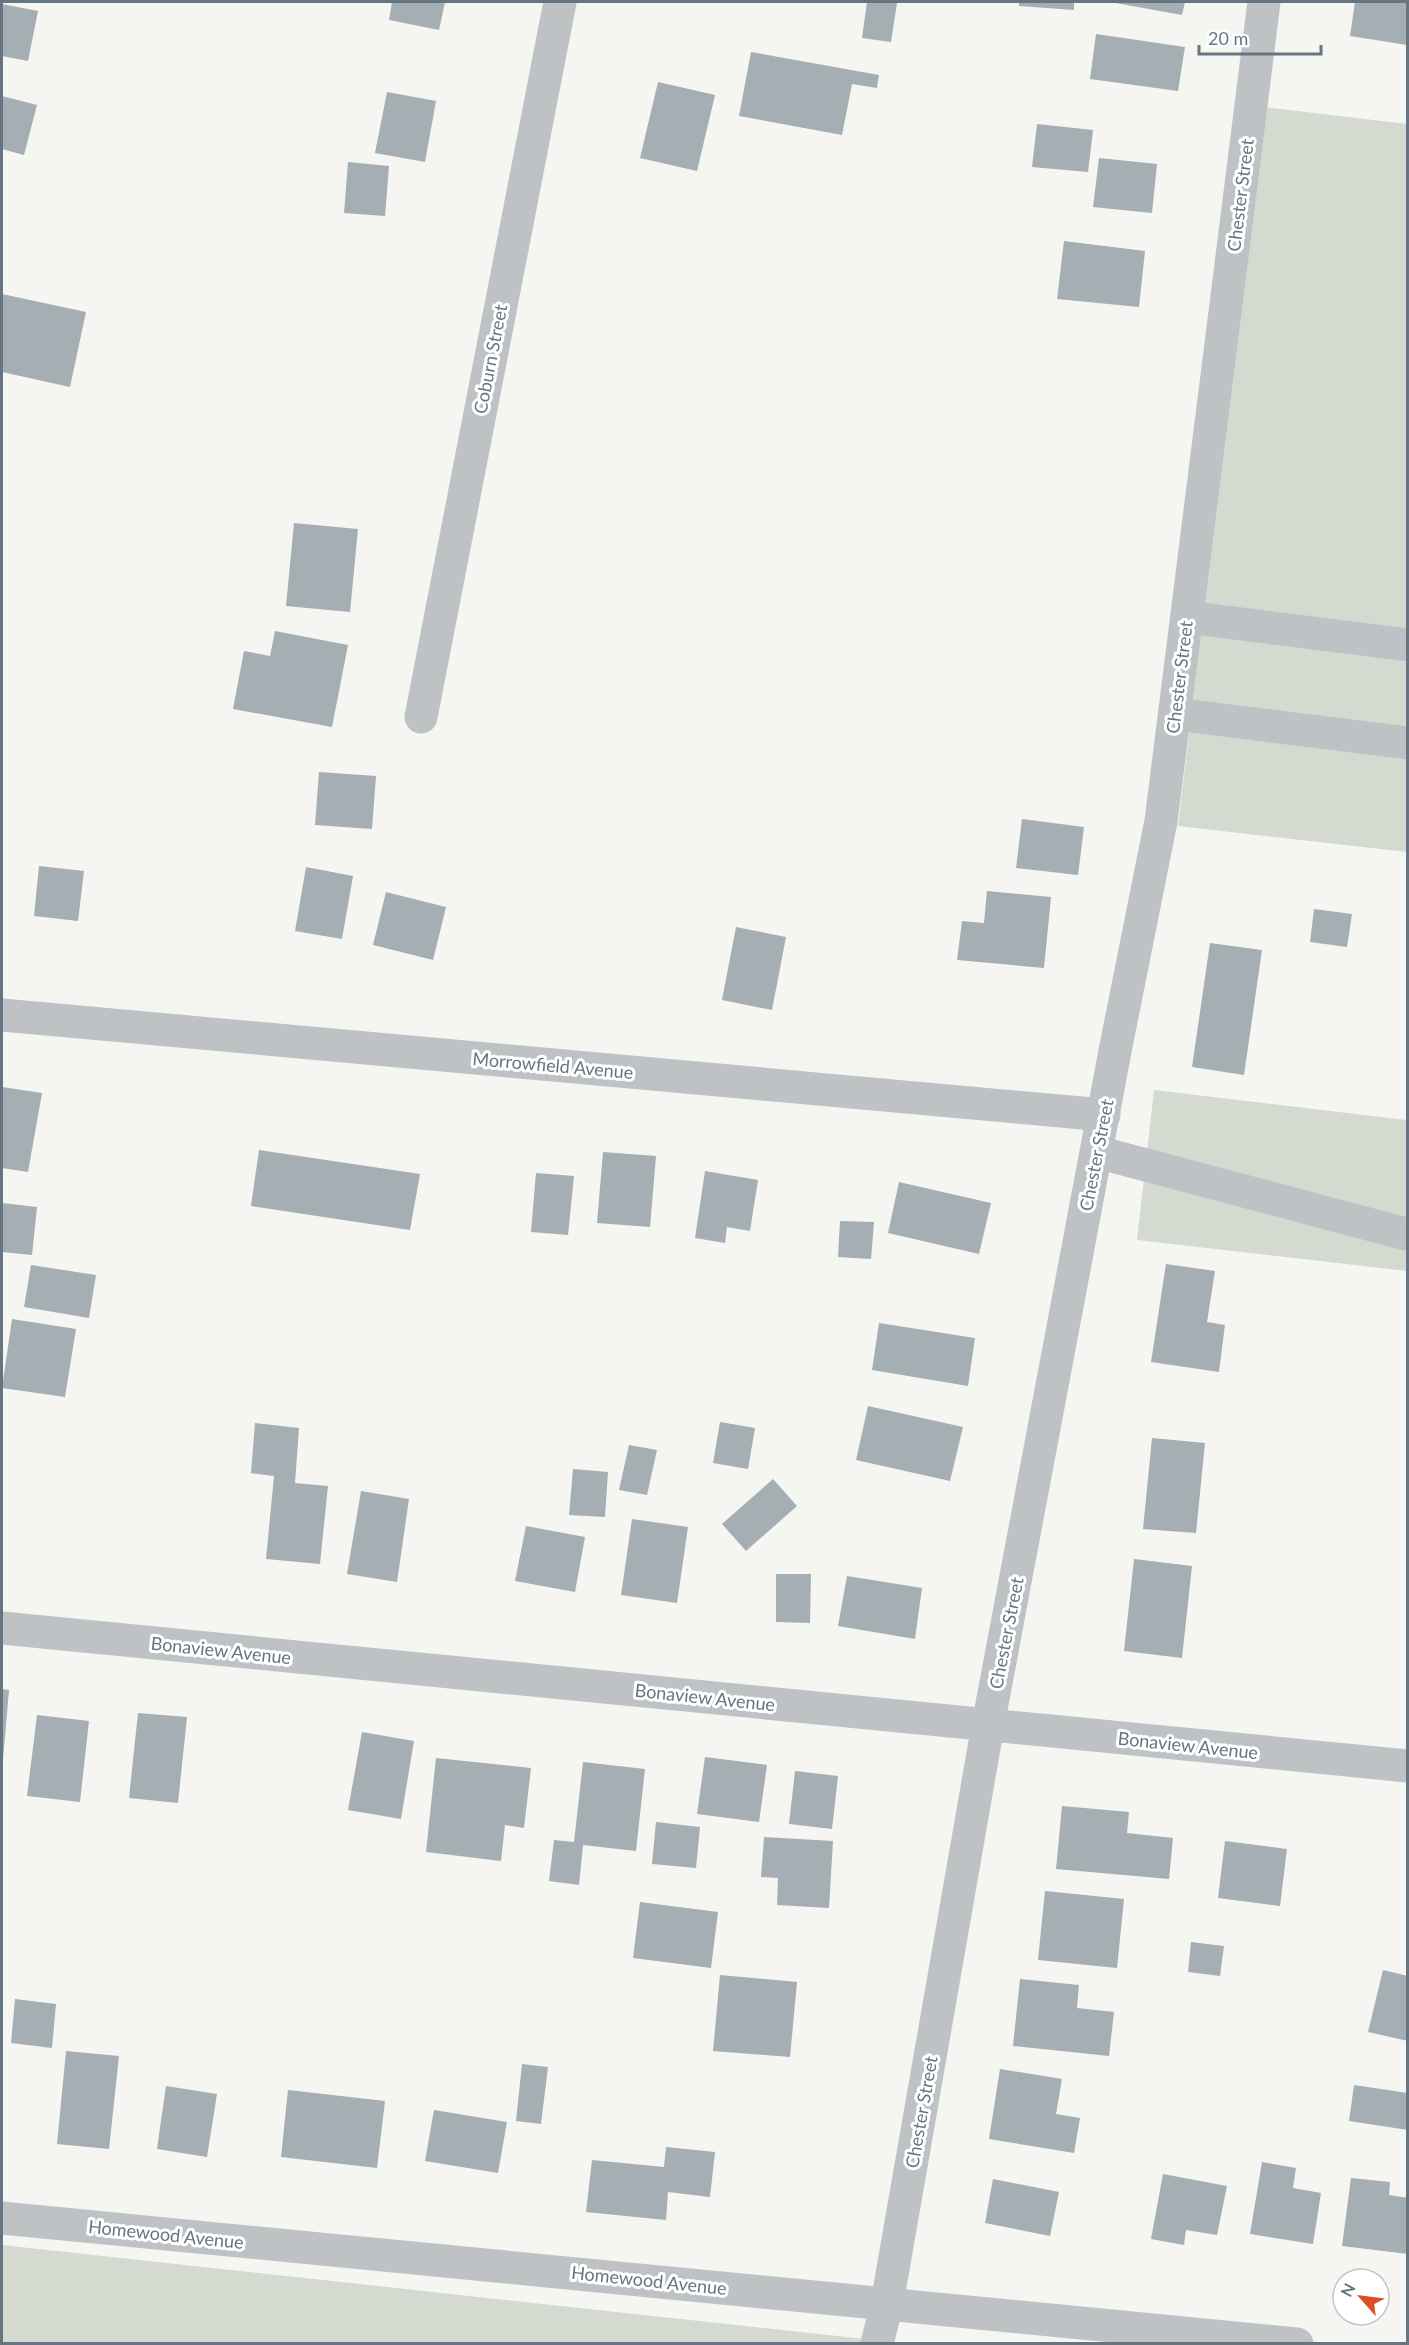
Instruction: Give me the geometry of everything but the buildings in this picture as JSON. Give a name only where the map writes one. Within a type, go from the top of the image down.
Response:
[{"type":"street","name":"Coburn Street","points":[[421,717],[560,2]]},
{"type":"street","name":"Chester Street","points":[[877,2343],[887,2303],[988,1725],[1116,1046],[1161,821],[1264,2]]},
{"type":"street","points":[[1187,617],[1407,645]]},
{"type":"street","points":[[1175,714],[1407,743]]},
{"type":"street","name":"Morrowfield Avenue","points":[[2,1015],[1104,1115]]},
{"type":"street","points":[[1097,1152],[1406,1234]]},
{"type":"street","name":"Bonaview Avenue","points":[[2,1628],[1407,1766]]},
{"type":"street","name":"Homewood Avenue","points":[[2,2218],[1297,2343]]},
{"type":"shaded area","points":[[1263,107],[1407,124],[1407,852],[1178,826]]},
{"type":"shaded area","points":[[1154,1090],[1406,1120],[1407,1109],[1407,1271],[1137,1240]]},
{"type":"shaded area","points":[[2,2245],[901,2343],[2,2343]]}]
